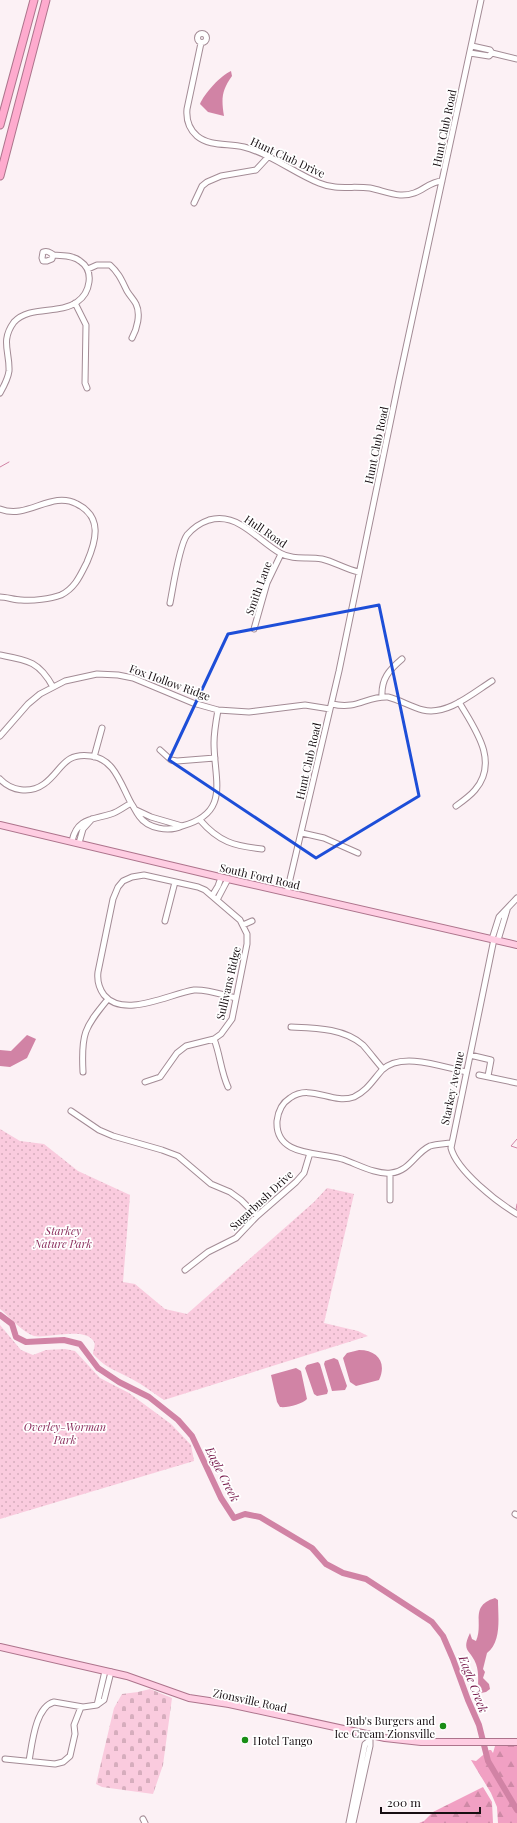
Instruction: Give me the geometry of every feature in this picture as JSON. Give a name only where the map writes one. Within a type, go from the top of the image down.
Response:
[{"type":"highway","points":[[0,125],[34,0]]},
{"type":"highway","points":[[0,176],[46,0]]},
{"type":"main road","name":"South Ford Road","points":[[0,825],[72,841],[220,878],[517,945]]},
{"type":"main road","name":"Zionsville Road","points":[[0,1648],[108,1671],[141,1680],[172,1693],[189,1698],[229,1704],[370,1738],[406,1741],[517,1742]]},
{"type":"street","name":"Hunt Club Road","points":[[287,892],[331,707],[481,0]]},
{"type":"street","name":"Hunt Club Drive","points":[[201,43],[187,109],[187,118],[191,130],[204,141],[245,147],[268,157],[319,184],[334,187],[370,188],[399,195],[410,195],[419,192],[435,182],[442,181]]},
{"type":"street","points":[[472,46],[517,59]]},
{"type":"street","points":[[470,53],[489,56],[492,53]]},
{"type":"street","points":[[194,203],[202,186],[207,182],[222,176],[256,170],[268,157]]},
{"type":"street","points":[[0,393],[7,380],[9,370],[5,340],[8,331],[14,322],[23,316],[32,313],[59,308],[75,303],[88,288],[90,280],[88,269],[80,260],[61,254],[54,254]]},
{"type":"street","points":[[88,269],[97,265],[110,265],[120,275],[127,290],[138,307],[136,325],[132,338]]},
{"type":"street","points":[[75,303],[86,325],[85,383],[87,388]]},
{"type":"street","points":[[0,509],[17,512],[54,501],[71,502],[85,509],[93,521],[96,533],[93,549],[79,579],[66,592],[56,596],[26,600],[0,597]]},
{"type":"street","name":"Hull Road","points":[[170,603],[186,536],[199,523],[213,519],[230,520],[240,524],[281,554],[296,558],[320,558],[346,569],[359,572]]},
{"type":"street","name":"Smith Lane","points":[[254,629],[267,584],[281,554]]},
{"type":"street","points":[[0,655],[25,660],[37,665],[46,674],[53,686]]},
{"type":"street","points":[[402,659],[386,676],[382,686],[382,696],[393,698],[428,711],[445,709],[492,682]]},
{"type":"street","name":"Fox Hollow Ridge","points":[[0,736],[28,704],[53,686],[86,676],[118,675],[133,678],[193,703],[218,710],[249,712],[305,705],[346,707],[382,696]]},
{"type":"street","points":[[456,806],[478,786],[484,774],[486,761],[485,750],[481,740],[459,702]]},
{"type":"street","points":[[0,779],[12,787],[22,790],[33,789],[45,783],[59,766],[68,760],[81,756],[94,757],[105,762],[112,768],[142,820],[152,826],[171,829],[182,826],[200,820],[211,807],[216,796],[218,783],[214,736],[218,710]]},
{"type":"street","points":[[94,757],[102,728]]},
{"type":"street","points":[[160,750],[171,760],[177,761],[215,758]]},
{"type":"street","points":[[72,841],[78,827],[87,820],[115,812],[131,803]]},
{"type":"street","points":[[136,810],[151,817],[182,826]]},
{"type":"street","points":[[79,843],[83,829],[92,819]]},
{"type":"street","points":[[200,820],[209,831],[223,840],[239,846],[262,849]]},
{"type":"street","points":[[302,833],[324,838],[358,853]]},
{"type":"street","points":[[236,998],[200,990],[133,1006],[121,1005],[108,999],[100,988],[98,972],[113,899],[118,887],[124,881],[138,875],[149,876],[198,887],[212,896],[236,916],[243,925],[252,921]]},
{"type":"street","points":[[212,896],[218,886],[220,878]]},
{"type":"street","points":[[216,900],[228,879]]},
{"type":"street","points":[[165,921],[175,882]]},
{"type":"street","name":"Starkey Avenue","points":[[451,1143],[495,940],[508,908],[517,898]]},
{"type":"street","name":"Sullivans Ridge","points":[[145,1082],[160,1077],[177,1053],[186,1046],[214,1038],[221,1034],[229,1025],[247,944],[247,934],[243,925]]},
{"type":"street","points":[[83,1072],[82,1044],[84,1034],[88,1024],[108,999]]},
{"type":"street","points":[[292,1027],[324,1029],[344,1034],[362,1045],[383,1069]]},
{"type":"street","points":[[214,1038],[221,1058],[228,1087]]},
{"type":"street","points":[[470,1055],[491,1060],[488,1076]]},
{"type":"street","points":[[466,1072],[406,1060],[395,1062],[383,1069],[365,1090],[351,1098],[339,1099],[306,1092],[291,1097],[285,1102],[278,1115],[277,1122],[280,1134],[286,1144],[292,1148],[310,1153],[336,1157],[376,1171],[390,1174],[405,1168],[430,1146],[451,1143],[452,1152],[458,1162],[483,1190],[498,1203],[517,1214]]},
{"type":"street","points":[[479,1075],[517,1083]]},
{"type":"street","points":[[71,1111],[99,1130],[113,1136],[178,1156],[210,1184],[230,1192],[241,1200],[257,1216]]},
{"type":"street","name":"Sugarbush Drive","points":[[184,1270],[208,1252],[236,1238],[257,1216],[300,1178],[306,1168],[310,1153]]},
{"type":"street","points":[[390,1174],[390,1200]]},
{"type":"street","points":[[29,1761],[34,1731],[44,1708],[54,1702],[81,1707],[97,1705],[104,1700],[108,1671]]},
{"type":"street","points":[[5,1759],[55,1764],[65,1761],[70,1756],[75,1734],[74,1725],[81,1707]]},
{"type":"street","points":[[348,1823],[365,1744],[370,1738]]},
{"type":"street","points":[[354,1823],[370,1746],[370,1738]]},
{"type":"highlighted area","points":[[379,605],[419,796],[316,858],[169,760],[228,634]]},
{"type":"green space","name":"Starkey Nature Park","points":[[0,1129],[20,1141],[44,1144],[78,1171],[130,1195],[123,1282],[135,1284],[165,1309],[187,1314],[314,1202],[327,1188],[354,1194],[324,1323],[358,1331],[368,1336],[164,1400],[136,1381],[101,1362],[93,1354],[95,1343],[90,1337],[75,1334],[34,1336],[30,1334],[0,1309]]},
{"type":"green space","name":"Overley-Worman Park","points":[[0,1325],[21,1350],[33,1355],[46,1350],[65,1349],[75,1351],[100,1378],[129,1393],[171,1424],[191,1445],[194,1461],[0,1519]]},
{"type":"green space","points":[[150,1689],[172,1698],[163,1765],[153,1794],[102,1787],[96,1784],[114,1708],[122,1694]]},
{"type":"green space","points":[[495,1746],[517,1746],[517,1823],[498,1823],[497,1807],[491,1793],[471,1760],[476,1761],[489,1750],[493,1753]]},
{"type":"green space","points":[[483,1787],[492,1802],[493,1823],[419,1823],[424,1821],[433,1812]]},
{"type":"shaded area","points":[[231,71],[232,76],[223,94],[224,116],[208,112],[200,104],[202,100],[218,81]]},
{"type":"shaded area","points":[[27,1035],[36,1039],[27,1058],[10,1067],[0,1066],[0,1050],[11,1051]]},
{"type":"shaded area","points":[[359,1350],[371,1352],[376,1355],[382,1368],[379,1380],[356,1386],[350,1382],[343,1358],[347,1353]]},
{"type":"shaded area","points":[[334,1358],[338,1360],[347,1386],[345,1390],[332,1391],[324,1364],[325,1361]]},
{"type":"shaded area","points":[[318,1362],[320,1364],[328,1391],[327,1394],[317,1396],[314,1394],[305,1368],[307,1365]]},
{"type":"shaded area","points":[[296,1368],[301,1371],[307,1399],[295,1405],[280,1407],[277,1402],[271,1375]]},
{"type":"shaded area","points":[[495,1598],[498,1600],[497,1636],[492,1648],[487,1653],[483,1669],[485,1672],[483,1678],[489,1684],[490,1689],[481,1693],[478,1690],[477,1667],[474,1659],[467,1650],[466,1644],[470,1633],[472,1639],[476,1641],[479,1628],[480,1610],[487,1601]]},
{"type":"waterway","points":[[0,467],[9,462]]},
{"type":"waterway","points":[[517,1139],[511,1146],[517,1148]]},
{"type":"waterway","points":[[516,1210],[517,1204]]},
{"type":"waterway","name":"Eagle Creek","points":[[0,1315],[12,1324],[16,1337],[26,1342],[64,1340],[80,1344],[98,1368],[119,1382],[149,1397],[178,1420],[192,1436],[221,1498],[234,1518],[245,1514],[260,1517],[312,1548],[326,1564],[343,1573],[366,1579],[432,1622],[443,1636],[453,1659],[479,1725],[488,1761],[517,1810]]},
{"type":"place","name":"Bub's Burgers and Ice Cream Zionsville","points":[[443,1726]]},
{"type":"place","name":"Hotel Tango","points":[[245,1740]]}]
